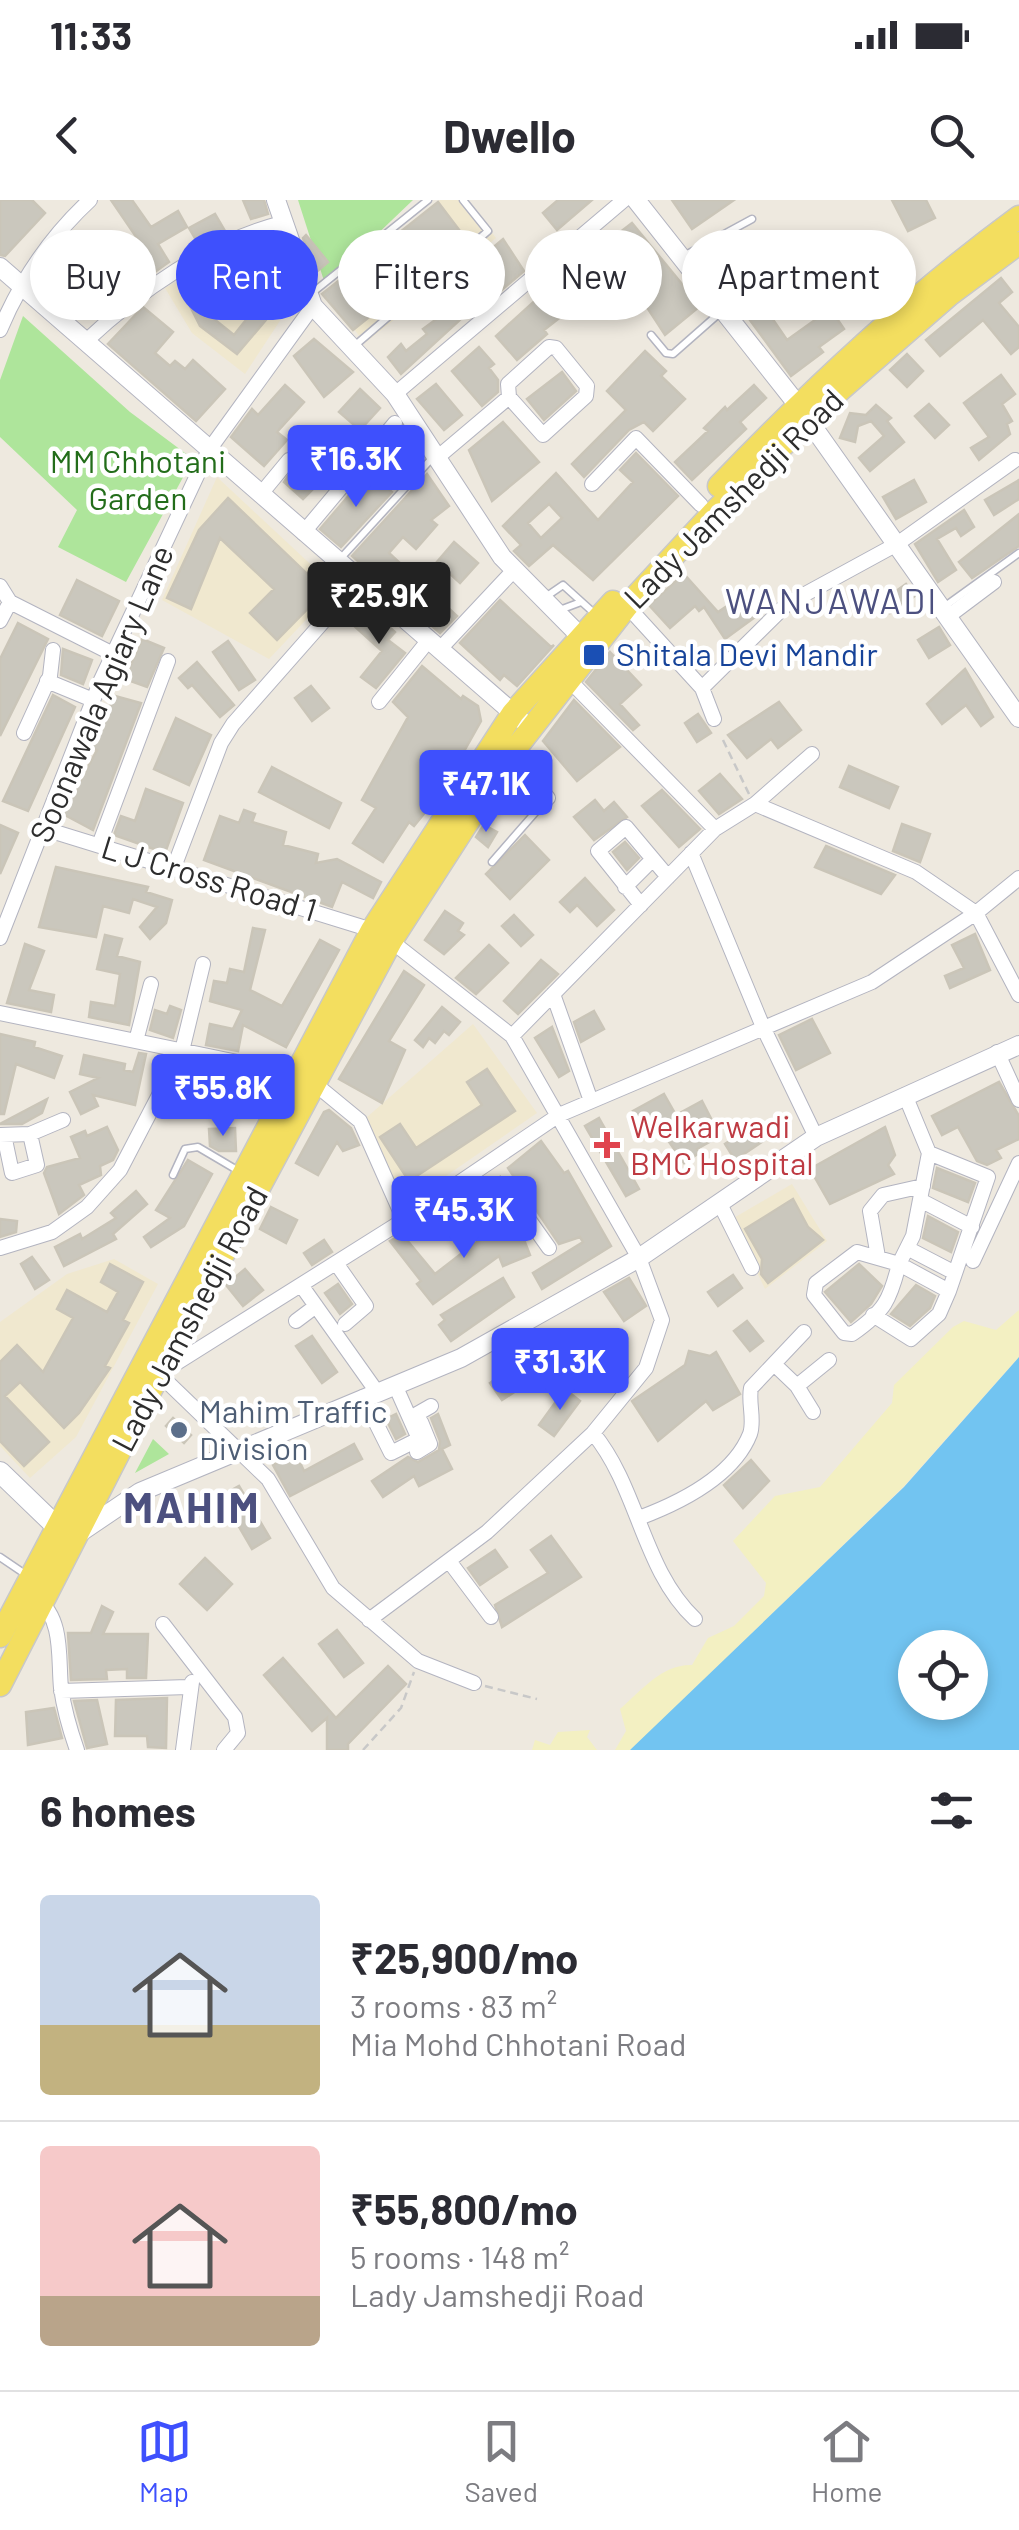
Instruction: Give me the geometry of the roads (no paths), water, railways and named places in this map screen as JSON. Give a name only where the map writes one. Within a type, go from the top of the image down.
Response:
[{"type":"main road","name":"Lady Jamshedji Road","points":[[382,936],[512,753],[522,720],[571,682],[626,606],[802,412],[934,279],[1019,217]]},
{"type":"main road","name":"Lady Jamshedji Road","points":[[0,1636],[33,1590],[159,1374],[305,1079],[382,936],[522,720],[581,637],[590,610],[802,412],[1019,243]]},
{"type":"main road","name":"Lady Jamshedji Road","points":[[68,1532],[242,1174],[305,1079]]},
{"type":"main road","points":[[0,1472],[68,1532]]},
{"type":"main road","name":"Lady Jamshedji Road","points":[[0,1685],[33,1590]]},
{"type":"street","points":[[0,330],[4,309],[19,284],[68,220],[90,200]]},
{"type":"street","points":[[276,200],[285,230]]},
{"type":"street","points":[[395,394],[624,200]]},
{"type":"street","points":[[636,200],[682,257]]},
{"type":"street","points":[[85,342],[124,305],[190,264],[282,223]]},
{"type":"street","points":[[0,267],[358,582],[522,720]]},
{"type":"street","points":[[318,309],[395,394],[514,570],[581,637]]},
{"type":"street","name":"Soonawala Agiary Lane","points":[[0,938],[112,654],[209,450],[298,320]]},
{"type":"street","points":[[731,320],[802,412],[1019,718]]},
{"type":"street","points":[[549,347],[556,348],[587,386],[586,396],[543,434],[509,396],[508,384],[549,347]]},
{"type":"street","points":[[437,456],[509,396]]},
{"type":"street","points":[[302,533],[395,422]]},
{"type":"street","points":[[592,484],[636,438],[701,505]]},
{"type":"street","points":[[260,495],[289,460]]},
{"type":"street","points":[[702,688],[787,604],[897,544],[1016,460]]},
{"type":"street","points":[[379,702],[514,570]]},
{"type":"street","points":[[174,867],[222,743],[234,724],[358,582]]},
{"type":"street","points":[[946,611],[994,582]]},
{"type":"street","points":[[0,586],[10,602],[112,654]]},
{"type":"street","points":[[0,621],[10,602]]},
{"type":"street","points":[[626,606],[702,688],[714,719]]},
{"type":"street","points":[[24,732],[47,681],[52,650]]},
{"type":"street","points":[[99,844],[168,660]]},
{"type":"street","points":[[47,681],[93,700]]},
{"type":"street","points":[[571,682],[715,829]]},
{"type":"street","points":[[512,753],[548,798]]},
{"type":"street","points":[[512,1036],[715,829],[755,804],[812,754]]},
{"type":"street","points":[[755,804],[916,872],[976,913],[1019,996]]},
{"type":"street","points":[[641,905],[598,851],[626,827],[668,878]]},
{"type":"street","name":"L J Cross Road 1","points":[[44,829],[174,867],[382,936]]},
{"type":"street","points":[[691,853],[763,1027],[816,1136]]},
{"type":"street","points":[[626,888],[653,859]]},
{"type":"street","points":[[474,1683],[418,1661],[326,1580],[268,1480],[159,1374],[404,1220],[559,1114],[872,982],[976,913],[1019,878]]},
{"type":"street","points":[[369,1620],[535,1492],[594,1433],[646,1368],[662,1320],[638,1258],[512,1036],[382,936]]},
{"type":"street","points":[[0,1248],[52,1232],[87,1207],[120,1170],[182,1051],[203,964]]},
{"type":"street","points":[[136,1041],[151,984]]},
{"type":"street","points":[[553,994],[591,1101]]},
{"type":"street","points":[[0,1012],[305,1079],[360,1120],[404,1220]]},
{"type":"street","points":[[68,1532],[140,1492],[238,1448],[461,1358],[638,1258],[816,1136],[1019,1044]]},
{"type":"street","points":[[997,1052],[1019,1100]]},
{"type":"street","points":[[905,1096],[930,1153],[907,1248],[899,1264],[894,1292],[857,1331],[844,1333],[813,1289],[850,1254],[899,1264],[948,1290]]},
{"type":"street","points":[[30,1134],[37,1165],[12,1172],[2,1135],[30,1134],[63,1120]]},
{"type":"street","points":[[874,1315],[911,1340],[933,1321],[972,1227],[988,1177],[930,1153]]},
{"type":"street","points":[[973,1261],[1019,1163]]},
{"type":"street","points":[[878,1257],[868,1214],[884,1194],[921,1193],[972,1227]]},
{"type":"street","points":[[439,1196],[469,1234],[509,1212],[522,1210],[549,1248]]},
{"type":"street","points":[[719,1202],[752,1268]]},
{"type":"street","points":[[907,1248],[955,1272]]},
{"type":"street","points":[[336,1263],[367,1307],[344,1324]]},
{"type":"street","points":[[301,1285],[384,1389],[416,1414],[430,1443],[417,1452]]},
{"type":"street","points":[[296,1320],[316,1306]]},
{"type":"street","points":[[639,1518],[686,1497],[716,1476],[742,1448],[752,1423],[752,1388],[804,1332]]},
{"type":"street","points":[[797,1386],[830,1360]]},
{"type":"street","points":[[775,1366],[797,1386],[813,1412]]},
{"type":"street","points":[[416,1414],[431,1406]]},
{"type":"street","points":[[594,1433],[612,1456],[670,1588],[696,1618]]},
{"type":"street","points":[[450,1561],[491,1617]]},
{"type":"street","points":[[33,1590],[58,1638],[61,1691],[76,1750]]},
{"type":"street","points":[[163,1624],[237,1725],[234,1743],[224,1750]]},
{"type":"street","points":[[183,1750],[188,1687],[200,1672]]},
{"type":"street","points":[[61,1691],[188,1687]]},
{"type":"lane","points":[[318,295],[428,200]]},
{"type":"lane","points":[[351,348],[488,232],[463,200]]},
{"type":"lane","points":[[732,230],[752,219]]},
{"type":"lane","points":[[652,335],[666,353],[673,354],[712,320]]},
{"type":"lane","points":[[337,562],[437,456]]},
{"type":"lane","points":[[946,611],[1019,553]]},
{"type":"lane","points":[[559,585],[590,610],[550,605],[559,585]]},
{"type":"lane","points":[[492,862],[548,798]]},
{"type":"lane","points":[[172,1174],[186,1149],[198,1147],[242,1174]]},
{"type":"lane","points":[[0,1557],[33,1590]]},
{"type":"water","points":[[1019,1357],[1019,1750],[630,1750],[904,1487]]},
{"type":"place","name":"Shitala Devi Mandir","points":[[594,655]]},
{"type":"place","name":"Welkarwadi BMC Hospital","points":[[607,1145]]},
{"type":"place","name":"Mahim Traffic Division","points":[[179,1430]]},
{"type":"district","name":"WANJAWADI","points":[[832,602]]},
{"type":"district","name":"MAHIM","points":[[192,1508]]},
{"type":"park label","name":"MM Chhotani Garden","points":[[138,480]]}]
